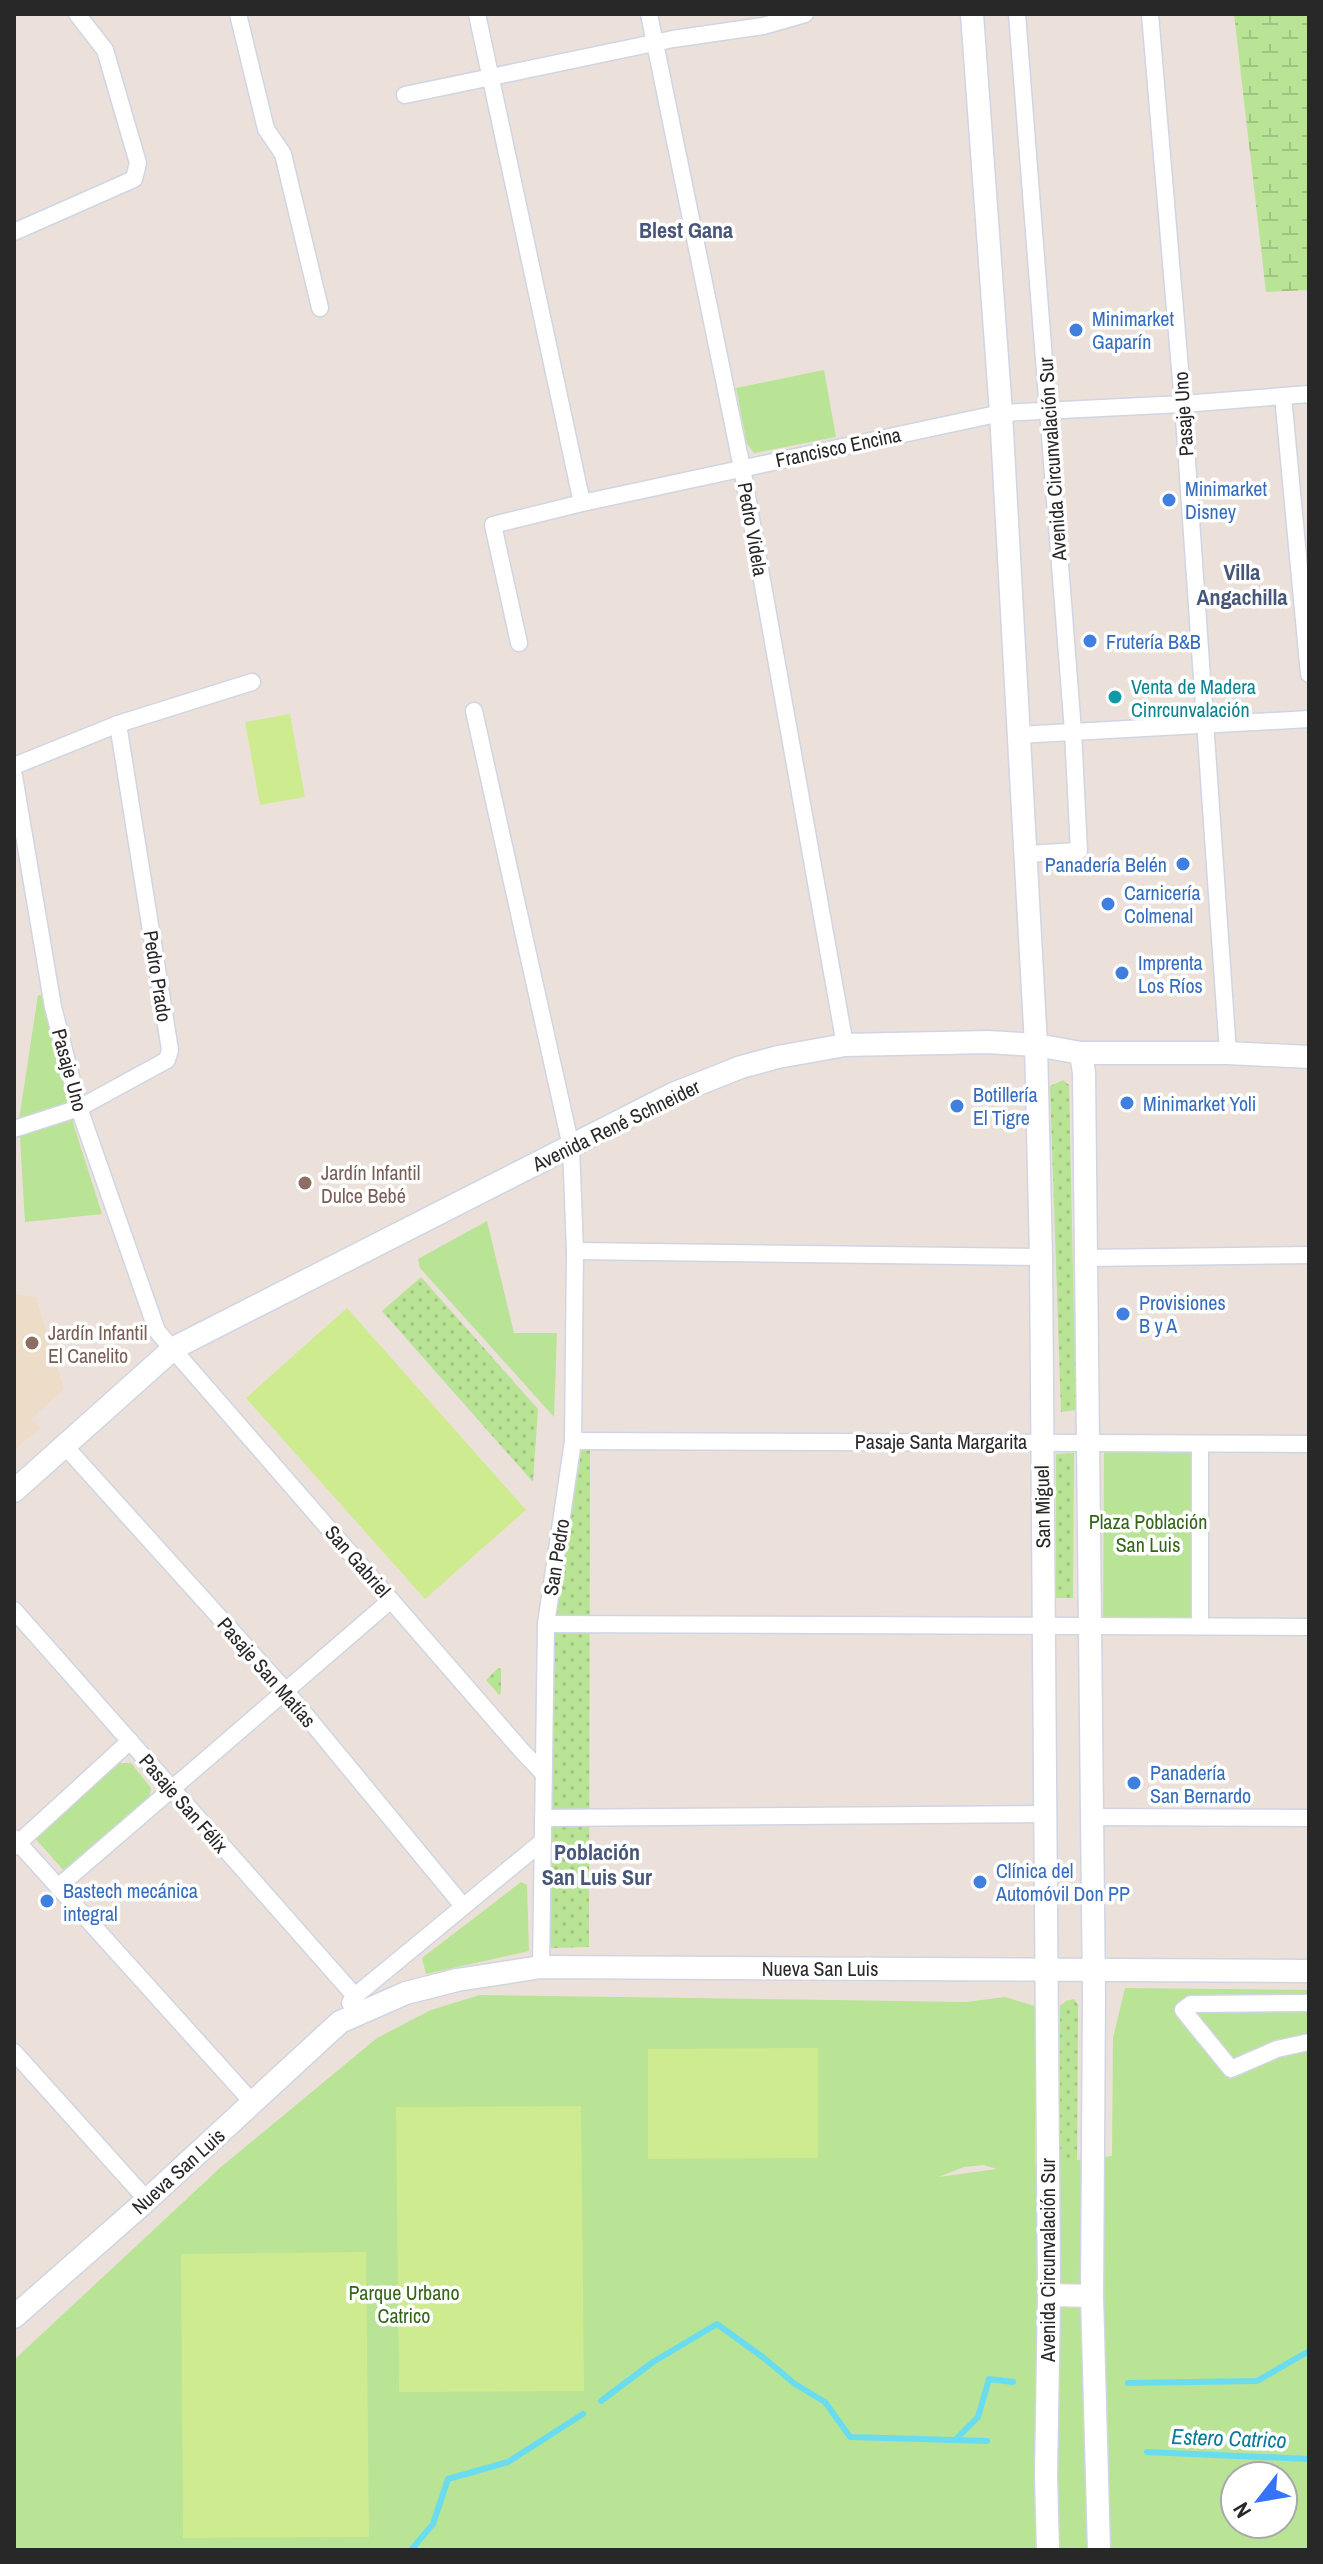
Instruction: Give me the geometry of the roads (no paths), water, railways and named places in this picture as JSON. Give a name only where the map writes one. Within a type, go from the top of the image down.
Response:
[{"type":"main road","points":[[972,14],[1001,413],[1036,1045]]},
{"type":"main road","name":"Avenida René Schneider","points":[[14,1491],[174,1348],[673,1094],[726,1072],[778,1057],[845,1045],[988,1042],[1036,1045],[1081,1053],[1228,1053],[1309,1057]]},
{"type":"main road","name":"San Miguel","points":[[1036,1045],[1041,1257],[1046,1969]]},
{"type":"main road","points":[[1081,1053],[1084,1073],[1094,1998],[1092,2296],[1099,2550]]},
{"type":"main road","name":"Nueva San Luis","points":[[18,2304],[147,2200],[340,2022],[406,1993],[457,1980],[541,1967],[1309,1971]]},
{"type":"main road","name":"Avenida Circunvalación Sur","points":[[1046,1969],[1048,2550]]},
{"type":"main road","points":[[1049,2295],[1092,2296]]},
{"type":"street","points":[[17,225],[134,179],[138,163],[105,50],[77,14]]},
{"type":"street","points":[[238,14],[266,129],[283,154],[320,308]]},
{"type":"street","points":[[477,14],[582,503]]},
{"type":"street","name":"Pedro Videla","points":[[649,14],[742,468],[845,1045]]},
{"type":"street","points":[[405,95],[656,43],[763,26],[805,14]]},
{"type":"street","name":"Avenida Circunvalación Sur","points":[[1017,14],[1073,731],[1079,851],[1026,854]]},
{"type":"street","name":"Pasaje Uno","points":[[1150,14],[1183,404],[1228,1053]]},
{"type":"street","name":"Francisco Encina","points":[[519,643],[493,525],[1001,413],[1309,394]]},
{"type":"street","points":[[1283,396],[1309,674]]},
{"type":"street","points":[[14,766],[118,724],[252,682]]},
{"type":"street","name":"San Pedro","points":[[474,711],[571,1147],[575,1251],[573,1441],[546,1624],[541,1967]]},
{"type":"street","points":[[1018,735],[1309,719]]},
{"type":"street","name":"Pedro Prado","points":[[14,1129],[79,1108],[167,1060],[170,1050],[118,724]]},
{"type":"street","name":"Pasaje Uno","points":[[14,776],[53,1007],[79,1108],[157,1331],[174,1348]]},
{"type":"street","points":[[575,1251],[1041,1257]]},
{"type":"street","points":[[1086,1258],[1309,1255]]},
{"type":"street","name":"San Gabriel","points":[[174,1348],[543,1773]]},
{"type":"street","name":"Pasaje Santa Margarita","points":[[573,1441],[1309,1444]]},
{"type":"street","points":[[1200,1444],[1200,1625]]},
{"type":"street","name":"Pasaje San Matías","points":[[64,1445],[285,1690],[463,1906]]},
{"type":"street","points":[[58,1887],[391,1600]]},
{"type":"street","name":"Pasaje San Félix","points":[[14,1610],[355,1996]]},
{"type":"street","points":[[546,1624],[1309,1627]]},
{"type":"street","points":[[130,1741],[15,1843],[253,2103]]},
{"type":"street","points":[[543,1818],[1045,1814]]},
{"type":"street","points":[[1091,1817],[1309,1818]]},
{"type":"street","name":"Nueva San Luis","points":[[340,2022],[355,1996],[543,1841]]},
{"type":"street","points":[[1309,2003],[1191,2004],[1183,2010],[1231,2069],[1277,2049],[1309,2042]]},
{"type":"street","points":[[14,2052],[147,2200]]},
{"type":"waterway","name":"Estero Catrico","points":[[601,2401],[653,2362],[717,2324],[795,2384],[825,2402],[850,2437],[987,2441]]},
{"type":"waterway","points":[[1128,2383],[1257,2381],[1309,2351]]},
{"type":"waterway","points":[[955,2440],[978,2417],[989,2379],[1013,2382]]},
{"type":"waterway","name":"Estero Catrico","points":[[411,2550],[433,2524],[448,2479],[508,2462],[583,2414]]},
{"type":"waterway","name":"Estero Catrico","points":[[1147,2452],[1309,2459]]},
{"type":"place","name":"Minimarket Gaparín","points":[[1076,330]]},
{"type":"place","name":"Minimarket Disney","points":[[1169,500]]},
{"type":"place","name":"Frutería B&B","points":[[1090,641]]},
{"type":"place","name":"Venta de Madera Cinrcunvalación","points":[[1115,697]]},
{"type":"place","name":"Panadería Belén","points":[[1183,864]]},
{"type":"place","name":"Carnicería Colmenal","points":[[1108,904]]},
{"type":"place","name":"Imprenta Los Ríos","points":[[1122,973]]},
{"type":"place","name":"Minimarket Yoli","points":[[1127,1103]]},
{"type":"place","name":"Botillería El Tigre","points":[[957,1106]]},
{"type":"place","name":"Jardín Infantil Dulce Bebé","points":[[305,1183]]},
{"type":"place","name":"Provisiones B y A","points":[[1123,1314]]},
{"type":"place","name":"Jardín Infantil El Canelito","points":[[32,1343]]},
{"type":"place","name":"Panadería San Bernardo","points":[[1134,1783]]},
{"type":"place","name":"Clínica del Automóvil Don PP","points":[[980,1882]]},
{"type":"place","name":"Bastech mecánica integral","points":[[47,1901]]},
{"type":"district","name":"Blest Gana","points":[[686,230]]},
{"type":"district","name":"Villa Angachilla","points":[[1242,584]]},
{"type":"district","name":"Población San Luis Sur","points":[[597,1864]]},
{"type":"park label","name":"Plaza Población San Luis","points":[[1148,1532]]},
{"type":"park label","name":"Parque Urbano Catrico","points":[[404,2304]]}]
